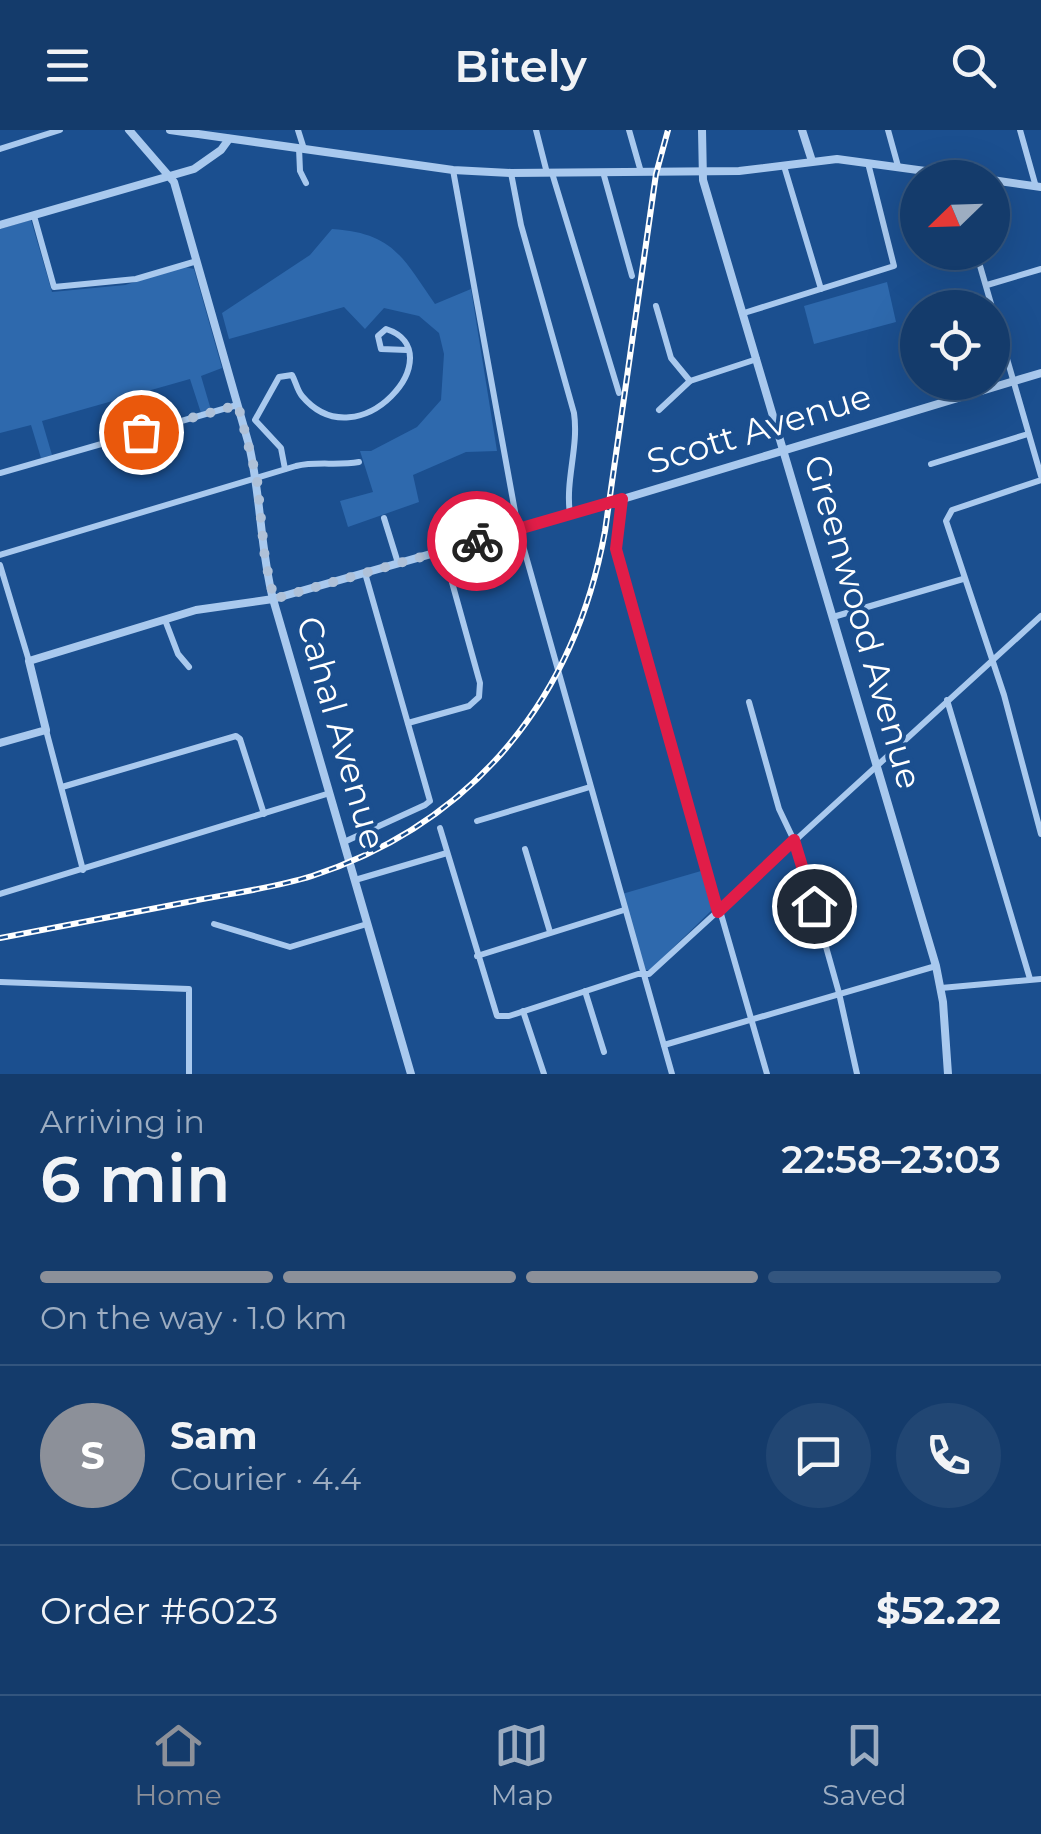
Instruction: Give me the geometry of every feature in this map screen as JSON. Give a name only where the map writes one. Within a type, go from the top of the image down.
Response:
[{"type":"street","points":[[0,149],[60,130]]},
{"type":"street","name":"Cahal Avenue","points":[[129,130],[170,176],[196,261],[257,479],[265,559],[274,599],[411,1074]]},
{"type":"street","points":[[170,130],[229,134],[454,170],[510,173],[765,170],[812,161],[898,166],[888,130]]},
{"type":"street","points":[[298,130],[300,171],[306,182]]},
{"type":"street","points":[[536,130],[619,392]]},
{"type":"street","points":[[629,130],[641,172]]},
{"type":"street","name":"Greenwood Avenue","points":[[702,130],[701,171],[936,966],[948,1074]]},
{"type":"street","points":[[802,130],[812,161]]},
{"type":"street","points":[[1010,183],[1038,187],[1020,130]]},
{"type":"street","points":[[0,226],[203,165],[229,134]]},
{"type":"street","points":[[744,313],[894,266],[868,162]]},
{"type":"street","points":[[784,166],[821,289]]},
{"type":"street","points":[[454,170],[518,528],[672,1074]]},
{"type":"street","points":[[603,172],[632,276]]},
{"type":"street","points":[[510,173],[574,413],[570,514]]},
{"type":"street","points":[[34,216],[54,287],[136,279],[196,261]]},
{"type":"street","points":[[986,285],[1041,269]]},
{"type":"street","points":[[981,270],[1041,478],[952,510],[946,521],[1004,695],[1041,834]]},
{"type":"street","points":[[656,306],[671,358],[690,381]]},
{"type":"street","points":[[285,469],[281,448],[256,420],[279,377],[292,375],[302,396],[322,410],[342,416],[365,414],[384,405],[398,392],[408,374],[407,350],[391,330],[386,329],[378,336],[381,349],[407,350]]},
{"type":"street","points":[[659,410],[690,381],[757,359]]},
{"type":"street","name":"Scott Avenue","points":[[29,661],[212,607],[274,599],[398,564],[1041,373]]},
{"type":"street","points":[[0,473],[238,405]]},
{"type":"street","points":[[931,464],[1028,434]]},
{"type":"street","points":[[0,555],[285,469],[310,463],[334,466],[360,462]]},
{"type":"street","points":[[622,499],[616,549],[767,1074]]},
{"type":"street","points":[[384,518],[398,564]]},
{"type":"street","points":[[408,723],[469,706],[480,691],[478,670],[443,550]]},
{"type":"street","points":[[0,566],[84,870]]},
{"type":"street","points":[[344,842],[425,806],[430,800],[365,573]]},
{"type":"street","points":[[833,616],[963,579]]},
{"type":"street","points":[[440,828],[496,1016],[501,1018],[649,974],[1041,616]]},
{"type":"street","points":[[165,620],[178,654],[189,668]]},
{"type":"street","points":[[947,700],[1030,980]]},
{"type":"street","points":[[749,702],[839,993],[857,1074]]},
{"type":"street","points":[[0,743],[46,730]]},
{"type":"street","points":[[62,787],[236,736],[240,738],[264,814]]},
{"type":"street","points":[[871,746],[879,751],[891,750]]},
{"type":"street","points":[[1027,784],[1041,782]]},
{"type":"street","points":[[477,821],[590,787]]},
{"type":"street","points":[[0,894],[330,793]]},
{"type":"street","points":[[525,850],[550,932]]},
{"type":"street","points":[[355,880],[447,853]]},
{"type":"street","points":[[477,956],[624,910]]},
{"type":"street","points":[[214,924],[290,947],[367,924]]},
{"type":"street","points":[[664,1046],[936,966]]},
{"type":"street","points":[[941,988],[1041,980]]},
{"type":"street","points":[[0,982],[189,989],[190,1074]]},
{"type":"street","points":[[585,991],[604,1052]]},
{"type":"street","points":[[523,1011],[544,1074]]},
{"type":"shaded area","points":[[31,220],[52,292],[125,285],[185,267],[194,269],[222,368],[201,376],[211,410],[201,413],[190,379],[42,421],[52,455],[41,458],[31,425],[0,433],[0,229]]},
{"type":"shaded area","points":[[332,229],[353,231],[383,242],[405,261],[435,304],[471,289],[497,451],[466,452],[413,475],[419,502],[348,527],[340,501],[373,492],[360,451],[371,451],[417,427],[441,400],[444,354],[439,333],[419,316],[384,308],[365,329],[344,307],[229,339],[222,313],[310,255]]},
{"type":"shaded area","points":[[887,282],[896,322],[814,344],[804,306]]},
{"type":"shaded area","points":[[701,871],[712,910],[650,970],[644,970],[622,894]]},
{"type":"railway","points":[[0,938],[312,876],[370,853],[422,823],[468,787],[508,746],[542,699],[569,647],[590,591],[605,531],[656,174],[668,130]]},
{"type":"way so far","points":[[141,432],[238,405],[257,479],[267,574],[274,599],[477,541]]},
{"type":"route","points":[[477,541],[622,499],[616,549],[718,912],[794,840],[814,906]]}]
